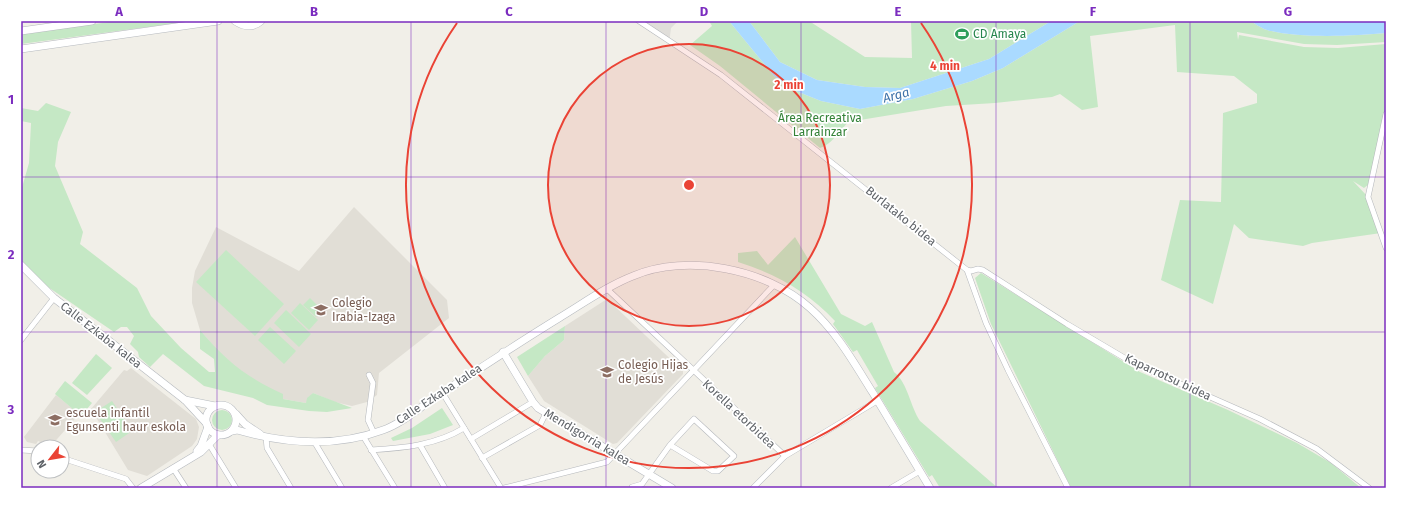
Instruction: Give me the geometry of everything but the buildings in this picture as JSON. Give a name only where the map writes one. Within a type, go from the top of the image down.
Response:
[{"type":"street","points":[[21,31],[92,21]]},
{"type":"street","points":[[21,49],[218,21]]},
{"type":"street","points":[[235,21],[246,26],[252,26],[262,21]]},
{"type":"street","name":"Burlatako bidea","points":[[639,21],[721,75],[968,270]]},
{"type":"street","points":[[1386,114],[1368,197],[1386,248]]},
{"type":"street","name":"Calle Ezkaba kalea","points":[[21,265],[54,298],[185,400],[208,425]]},
{"type":"street","name":"Calle Ezkaba kalea","points":[[232,431],[237,430],[266,437],[315,443],[342,441],[386,430],[503,352],[606,288],[635,275],[663,268],[693,266],[723,267],[774,285],[793,295],[824,322],[840,341],[930,488]]},
{"type":"street","points":[[968,270],[986,323],[1008,370],[1068,488]]},
{"type":"street","name":"Kaparrotsu bidea","points":[[968,270],[983,270],[1067,324],[1133,363],[1253,415],[1317,449],[1369,488]]},
{"type":"street","points":[[442,392],[502,488],[607,462],[692,370],[774,285]]},
{"type":"street","name":"Korella etorbidea","points":[[606,288],[785,456]]},
{"type":"street","points":[[21,340],[54,298]]},
{"type":"street","name":"Mendigorria kalea","points":[[503,352],[532,402],[546,413],[672,488]]},
{"type":"street","points":[[369,375],[373,383],[368,420],[374,433]]},
{"type":"street","name":"Calle Ezkaba kalea","points":[[185,400],[215,406]]},
{"type":"street","points":[[753,488],[785,456],[878,401]]},
{"type":"street","points":[[471,439],[532,402]]},
{"type":"street","points":[[191,457],[201,446],[208,425],[208,413],[215,406],[224,405],[233,410],[237,420],[232,431],[223,435],[218,434],[208,425]]},
{"type":"street","name":"Calle Ezkaba kalea","points":[[233,410],[245,424],[266,437]]},
{"type":"street","points":[[482,458],[540,425],[546,413]]},
{"type":"street","points":[[632,487],[642,484],[650,475],[670,445],[694,419],[734,456],[718,471],[713,471],[670,445]]},
{"type":"street","points":[[371,450],[420,445],[448,436],[464,428]]},
{"type":"street","points":[[141,488],[191,457],[209,444],[218,434]]},
{"type":"street","points":[[363,436],[395,488]]},
{"type":"street","points":[[266,437],[267,448],[291,488]]},
{"type":"street","points":[[315,443],[342,488]]},
{"type":"street","points":[[209,444],[236,488]]},
{"type":"street","points":[[420,445],[445,488]]},
{"type":"street","points":[[70,461],[126,479],[133,488]]},
{"type":"street","points":[[173,468],[186,488]]},
{"type":"street","points":[[891,488],[920,471]]},
{"type":"shaded area","points":[[633,21],[678,21],[671,28],[669,43]]},
{"type":"shaded area","name":"Colegio Irabia-Izaga","points":[[354,207],[447,300],[449,318],[379,373],[377,395],[367,402],[352,406],[335,402],[313,393],[306,403],[283,399],[241,372],[217,350],[200,330],[192,303],[192,288],[195,271],[216,227],[299,271]]},
{"type":"shaded area","name":"Colegio Hijas de Jesús","points":[[607,299],[683,371],[683,374],[617,443],[613,444],[544,401],[528,376],[545,356],[564,340],[565,326]]},
{"type":"shaded area","points":[[131,368],[196,419],[199,427],[197,439],[192,446],[147,476],[128,470],[91,409],[124,370],[127,371]]},
{"type":"shaded area","name":"escuela infantil Egunsenti haur eskola","points":[[56,395],[79,414],[57,439],[30,439],[30,443],[27,442],[24,437]]},
{"type":"green space","points":[[117,21],[192,21],[21,44],[21,34]]},
{"type":"green space","name":"Área Recreativa Larrainzar","points":[[709,21],[729,21],[774,76],[796,91],[821,101],[860,109],[913,99],[972,81],[1003,68],[1080,21],[1251,21],[1264,29],[1291,34],[1341,36],[1386,33],[1386,42],[1337,45],[1304,44],[1237,32],[1238,40],[1239,35],[1304,47],[1338,48],[1386,44],[1386,104],[1381,136],[1369,184],[1364,188],[1353,181],[1368,197],[1381,233],[1312,243],[1303,246],[1249,238],[1234,224],[1213,304],[1161,280],[1180,200],[1221,202],[1223,113],[1257,103],[1257,94],[1234,76],[1177,72],[1175,25],[1090,36],[1098,107],[1082,110],[1060,94],[1052,97],[995,103],[946,106],[860,120],[858,115],[852,118],[831,141],[820,148],[720,66],[690,45],[712,26]]},
{"type":"green space","points":[[749,21],[809,21],[865,57],[912,58],[911,21],[1051,21],[989,59],[900,88],[865,87],[817,80],[780,62]]},
{"type":"green space","points":[[46,103],[71,112],[58,142],[55,166],[83,232],[80,244],[137,288],[151,316],[181,348],[209,372],[215,372],[214,359],[200,349],[200,330],[219,351],[237,367],[258,381],[283,394],[283,399],[306,403],[307,398],[313,393],[352,408],[327,412],[267,405],[253,398],[204,386],[163,354],[150,367],[139,357],[138,352],[130,344],[134,336],[127,327],[121,327],[114,332],[48,287],[21,260],[21,191],[29,163],[31,123],[21,121],[21,108],[38,111]]},
{"type":"green space","points":[[795,237],[841,314],[865,326],[872,322],[894,372],[903,382],[920,421],[998,488],[940,488],[932,475],[929,477],[875,388],[878,386],[857,350],[853,352],[833,324],[835,321],[814,301],[791,285],[765,272],[738,262],[738,253],[757,251],[768,265]]},
{"type":"green space","points":[[226,250],[284,304],[255,336],[196,282]]},
{"type":"green space","points":[[981,273],[1140,372],[1228,410],[1297,443],[1331,463],[1361,488],[1071,488],[991,324],[975,278]]},
{"type":"green space","points":[[310,298],[322,310],[316,317],[303,305]]},
{"type":"green space","points":[[300,303],[318,320],[309,330],[291,313]]},
{"type":"green space","points":[[286,310],[311,334],[299,347],[274,323]]},
{"type":"green space","points":[[565,326],[564,340],[545,356],[528,376],[517,357]]},
{"type":"green space","points":[[270,327],[296,351],[284,364],[258,340]]},
{"type":"green space","points":[[96,354],[112,368],[87,395],[72,383]]},
{"type":"green space","points":[[65,381],[92,403],[81,416],[55,394]]},
{"type":"green space","points":[[112,401],[132,431],[116,442],[95,412]]},
{"type":"green space","points":[[442,408],[453,425],[430,434],[393,441],[391,438],[412,428]]},
{"type":"green space","points":[[222,410],[229,413],[232,420],[229,427],[222,430],[215,427],[212,420],[215,413]]},
{"type":"water","name":"Arga","points":[[729,21],[749,21],[780,62],[817,80],[865,87],[900,88],[989,59],[1051,21],[1080,21],[1003,68],[972,81],[913,99],[860,109],[821,101],[796,91],[774,76]]},
{"type":"water","points":[[1251,21],[1386,21],[1386,33],[1341,36],[1291,34],[1264,29]]},
{"type":"place","name":"CD Amaya","points":[[962,34]]},
{"type":"place","name":"Colegio Irabia-Izaga","points":[[321,310]]},
{"type":"place","name":"Colegio Hijas de Jesús","points":[[607,372]]},
{"type":"place","name":"escuela infantil Egunsenti haur eskola","points":[[55,420]]}]
